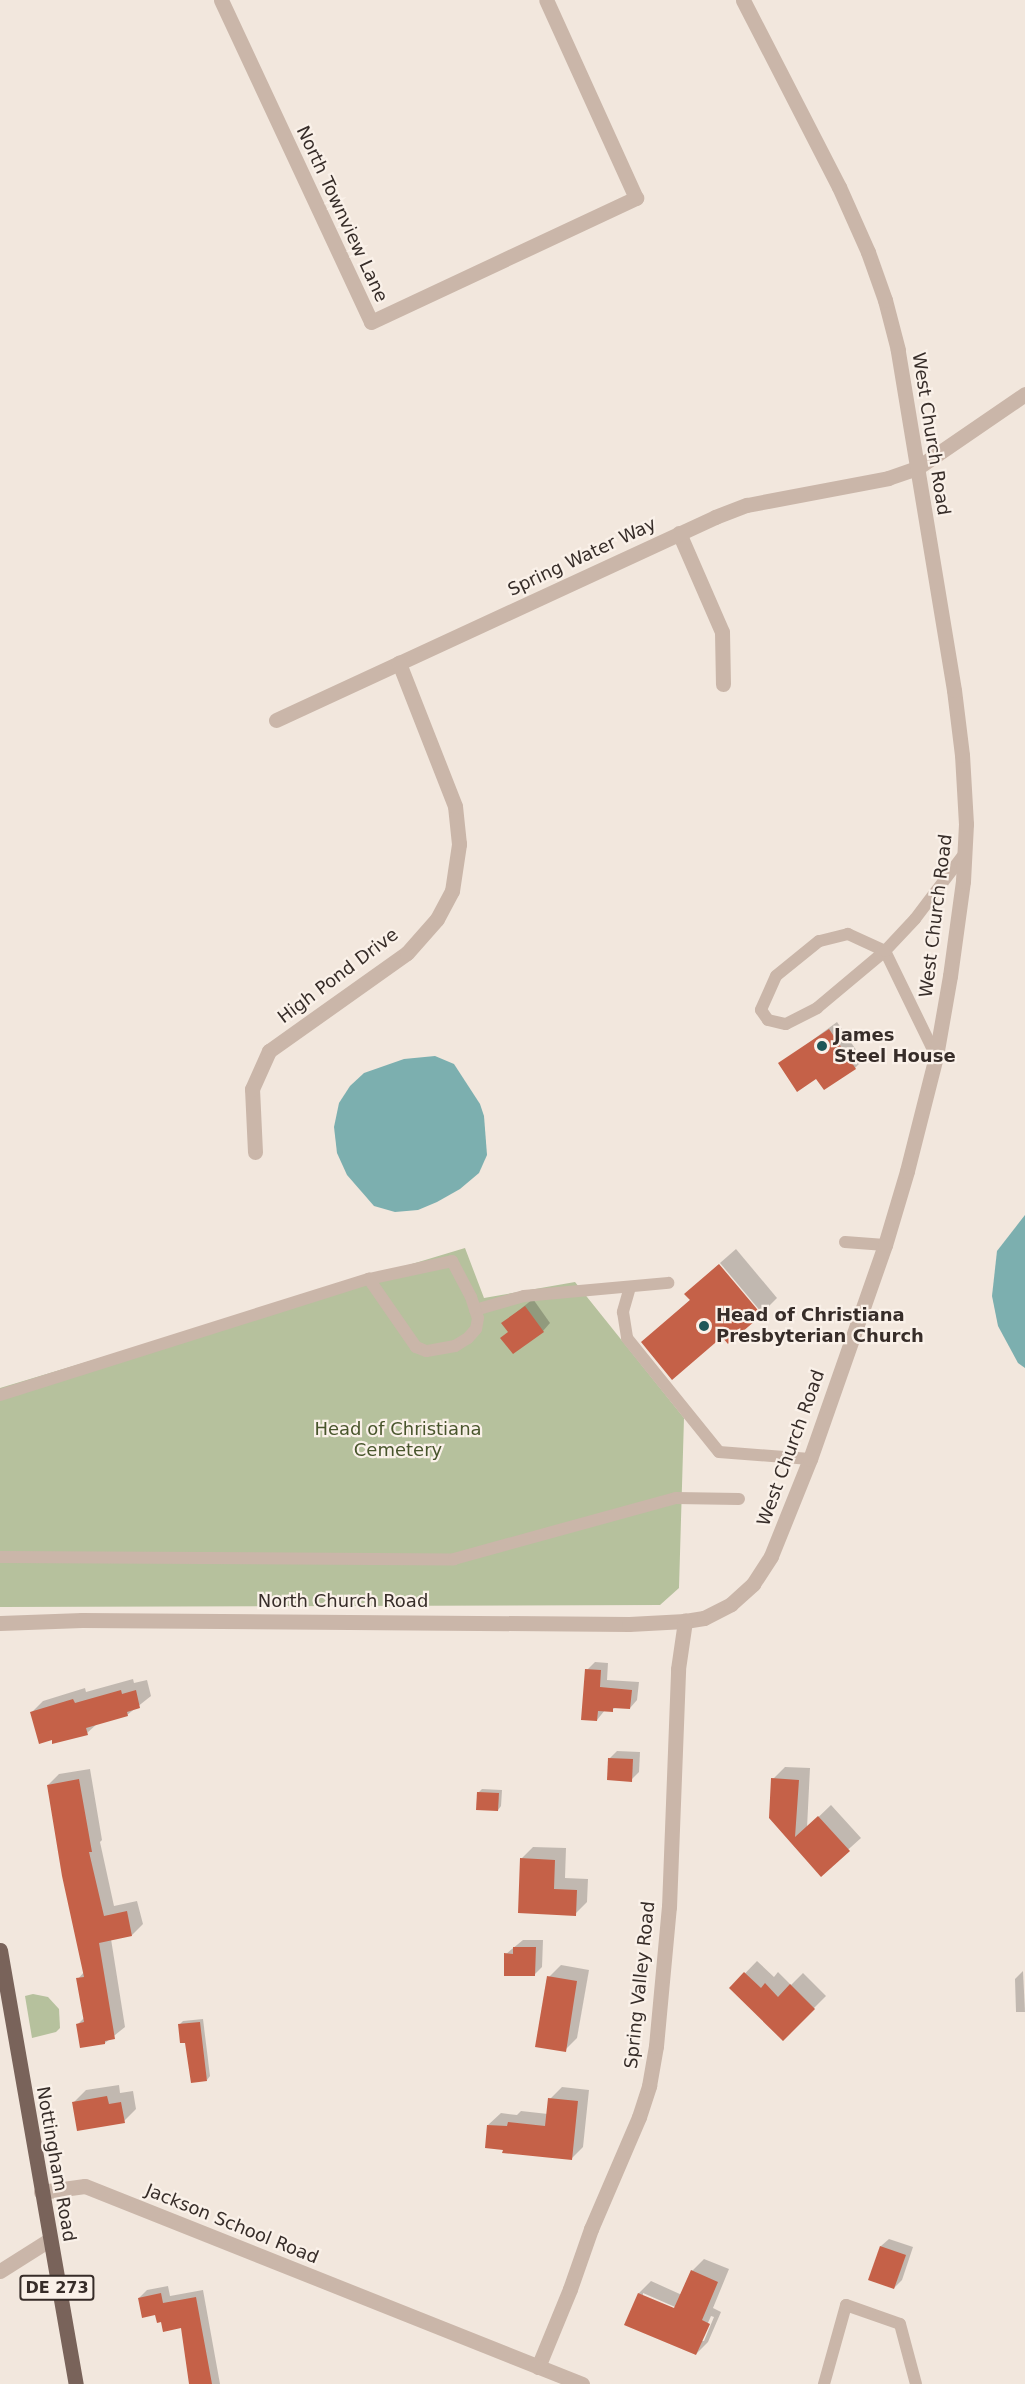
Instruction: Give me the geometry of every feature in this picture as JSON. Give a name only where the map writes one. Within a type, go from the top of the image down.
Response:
[{"type":"main road","name":"Nottingham Road","points":[[0,1950],[75,2384]]},
{"type":"street","name":"North Townview Lane","points":[[221,0],[371,322],[636,198],[546,0]]},
{"type":"street","name":"West Church Road","points":[[685,1622],[719,1611],[743,1595],[753,1584],[771,1556],[810,1459],[885,1245],[915,1141],[936,1056],[958,920],[965,853],[966,795],[958,721],[898,351],[878,277],[839,186],[743,0]]},
{"type":"street","name":"Spring Water Way","points":[[276,720],[679,533],[747,506],[888,478],[917,468],[1025,394]]},
{"type":"street","points":[[679,533],[722,632],[723,684]]},
{"type":"street","name":"High Pond Drive","points":[[255,1152],[252,1089],[269,1051],[407,953],[437,919],[452,891],[459,844],[455,806],[399,663]]},
{"type":"street","name":"North Church Road","points":[[0,1623],[82,1620],[628,1624],[685,1622]]},
{"type":"street","name":"Spring Valley Road","points":[[538,2367],[570,2289],[591,2229],[639,2117],[649,2086],[656,2046],[669,1907],[678,1669],[685,1622]]},
{"type":"street","name":"Jackson School Road","points":[[41,2192],[85,2186],[582,2384]]},
{"type":"street","points":[[0,2271],[49,2240]]},
{"type":"lane","points":[[936,1056],[885,951],[848,934],[819,941],[776,976],[761,1010],[768,1020],[786,1024],[817,1008],[885,951],[915,919],[965,853]]},
{"type":"lane","points":[[845,1242],[885,1245]]},
{"type":"lane","points":[[0,1395],[369,1279],[452,1262],[478,1318],[476,1329],[468,1338],[455,1346],[426,1351],[416,1347],[369,1279]]},
{"type":"lane","points":[[475,1310],[524,1296],[668,1283]]},
{"type":"lane","points":[[630,1287],[623,1312],[627,1338],[719,1452],[810,1459]]},
{"type":"lane","points":[[0,1557],[454,1559],[676,1498],[739,1499]]},
{"type":"lane","points":[[824,2384],[846,2305],[900,2324],[916,2384]]},
{"type":"green space","name":"Head of Christiana Cemetery","points":[[465,1248],[484,1298],[575,1282],[684,1418],[679,1588],[660,1605],[0,1607],[0,1388]]},
{"type":"green space","points":[[33,1994],[48,1997],[59,2009],[60,2028],[56,2032],[32,2038],[25,1996]]},
{"type":"water","points":[[435,1056],[454,1064],[480,1104],[484,1116],[487,1155],[479,1173],[460,1189],[437,1202],[418,1210],[395,1212],[374,1206],[347,1175],[337,1153],[334,1127],[339,1103],[350,1086],[364,1073],[404,1059]]},
{"type":"water","points":[[1025,1215],[1025,1368],[1018,1363],[998,1326],[992,1296],[997,1251]]},
{"type":"building","name":"James Steel House","points":[[829,1029],[856,1069],[824,1090],[816,1079],[797,1092],[778,1063]]},
{"type":"building","name":"Head of Christiana Presbyterian Church","points":[[719,1264],[762,1315],[728,1344],[722,1337],[672,1380],[641,1342],[690,1300],[684,1294]]},
{"type":"building","points":[[525,1306],[544,1332],[513,1354],[500,1338],[508,1332],[501,1323]]},
{"type":"building","points":[[585,1669],[601,1670],[600,1687],[632,1690],[630,1709],[613,1708],[613,1712],[598,1711],[597,1721],[581,1720]]},
{"type":"building","points":[[121,1690],[122,1694],[136,1690],[140,1708],[127,1712],[128,1716],[86,1728],[88,1735],[52,1744],[52,1740],[39,1744],[30,1712],[73,1699],[75,1703]]},
{"type":"building","points":[[608,1758],[633,1759],[632,1782],[607,1780]]},
{"type":"building","points":[[771,1778],[799,1780],[795,1837],[818,1816],[850,1851],[821,1877],[769,1818]]},
{"type":"building","points":[[79,1779],[92,1852],[89,1852],[104,1916],[127,1911],[132,1936],[99,1943],[115,2039],[105,2041],[105,2044],[80,2048],[76,2024],[84,2022],[76,1978],[84,1977],[62,1876],[47,1785]]},
{"type":"building","points":[[477,1792],[499,1793],[498,1811],[476,1810]]},
{"type":"building","points":[[520,1858],[555,1860],[554,1889],[577,1890],[576,1916],[518,1913]]},
{"type":"building","points":[[513,1947],[536,1947],[535,1976],[504,1976],[504,1953],[513,1954]]},
{"type":"building","points":[[744,1972],[761,1988],[765,1983],[778,1997],[790,1984],[815,2009],[783,2041],[729,1988]]},
{"type":"building","points":[[547,1976],[577,1981],[566,2052],[535,2047]]},
{"type":"building","points":[[200,2022],[207,2081],[191,2083],[185,2043],[180,2043],[178,2024]]},
{"type":"building","points":[[107,2096],[109,2104],[121,2102],[125,2123],[77,2131],[72,2102]]},
{"type":"building","points":[[548,2098],[578,2101],[572,2160],[502,2153],[503,2150],[485,2148],[487,2125],[507,2126],[508,2122],[545,2126]]},
{"type":"building","points":[[880,2246],[906,2255],[894,2289],[868,2280]]},
{"type":"building","points":[[691,2270],[718,2282],[702,2320],[710,2324],[696,2355],[624,2325],[638,2293],[674,2308]]},
{"type":"building","points":[[161,2293],[163,2303],[196,2297],[212,2384],[189,2384],[181,2328],[163,2332],[161,2322],[157,2323],[155,2315],[142,2318],[138,2298]]},
{"type":"place","name":"James Steel House","points":[[822,1046]]},
{"type":"place","name":"Head of Christiana Presbyterian Church","points":[[704,1326]]}]
